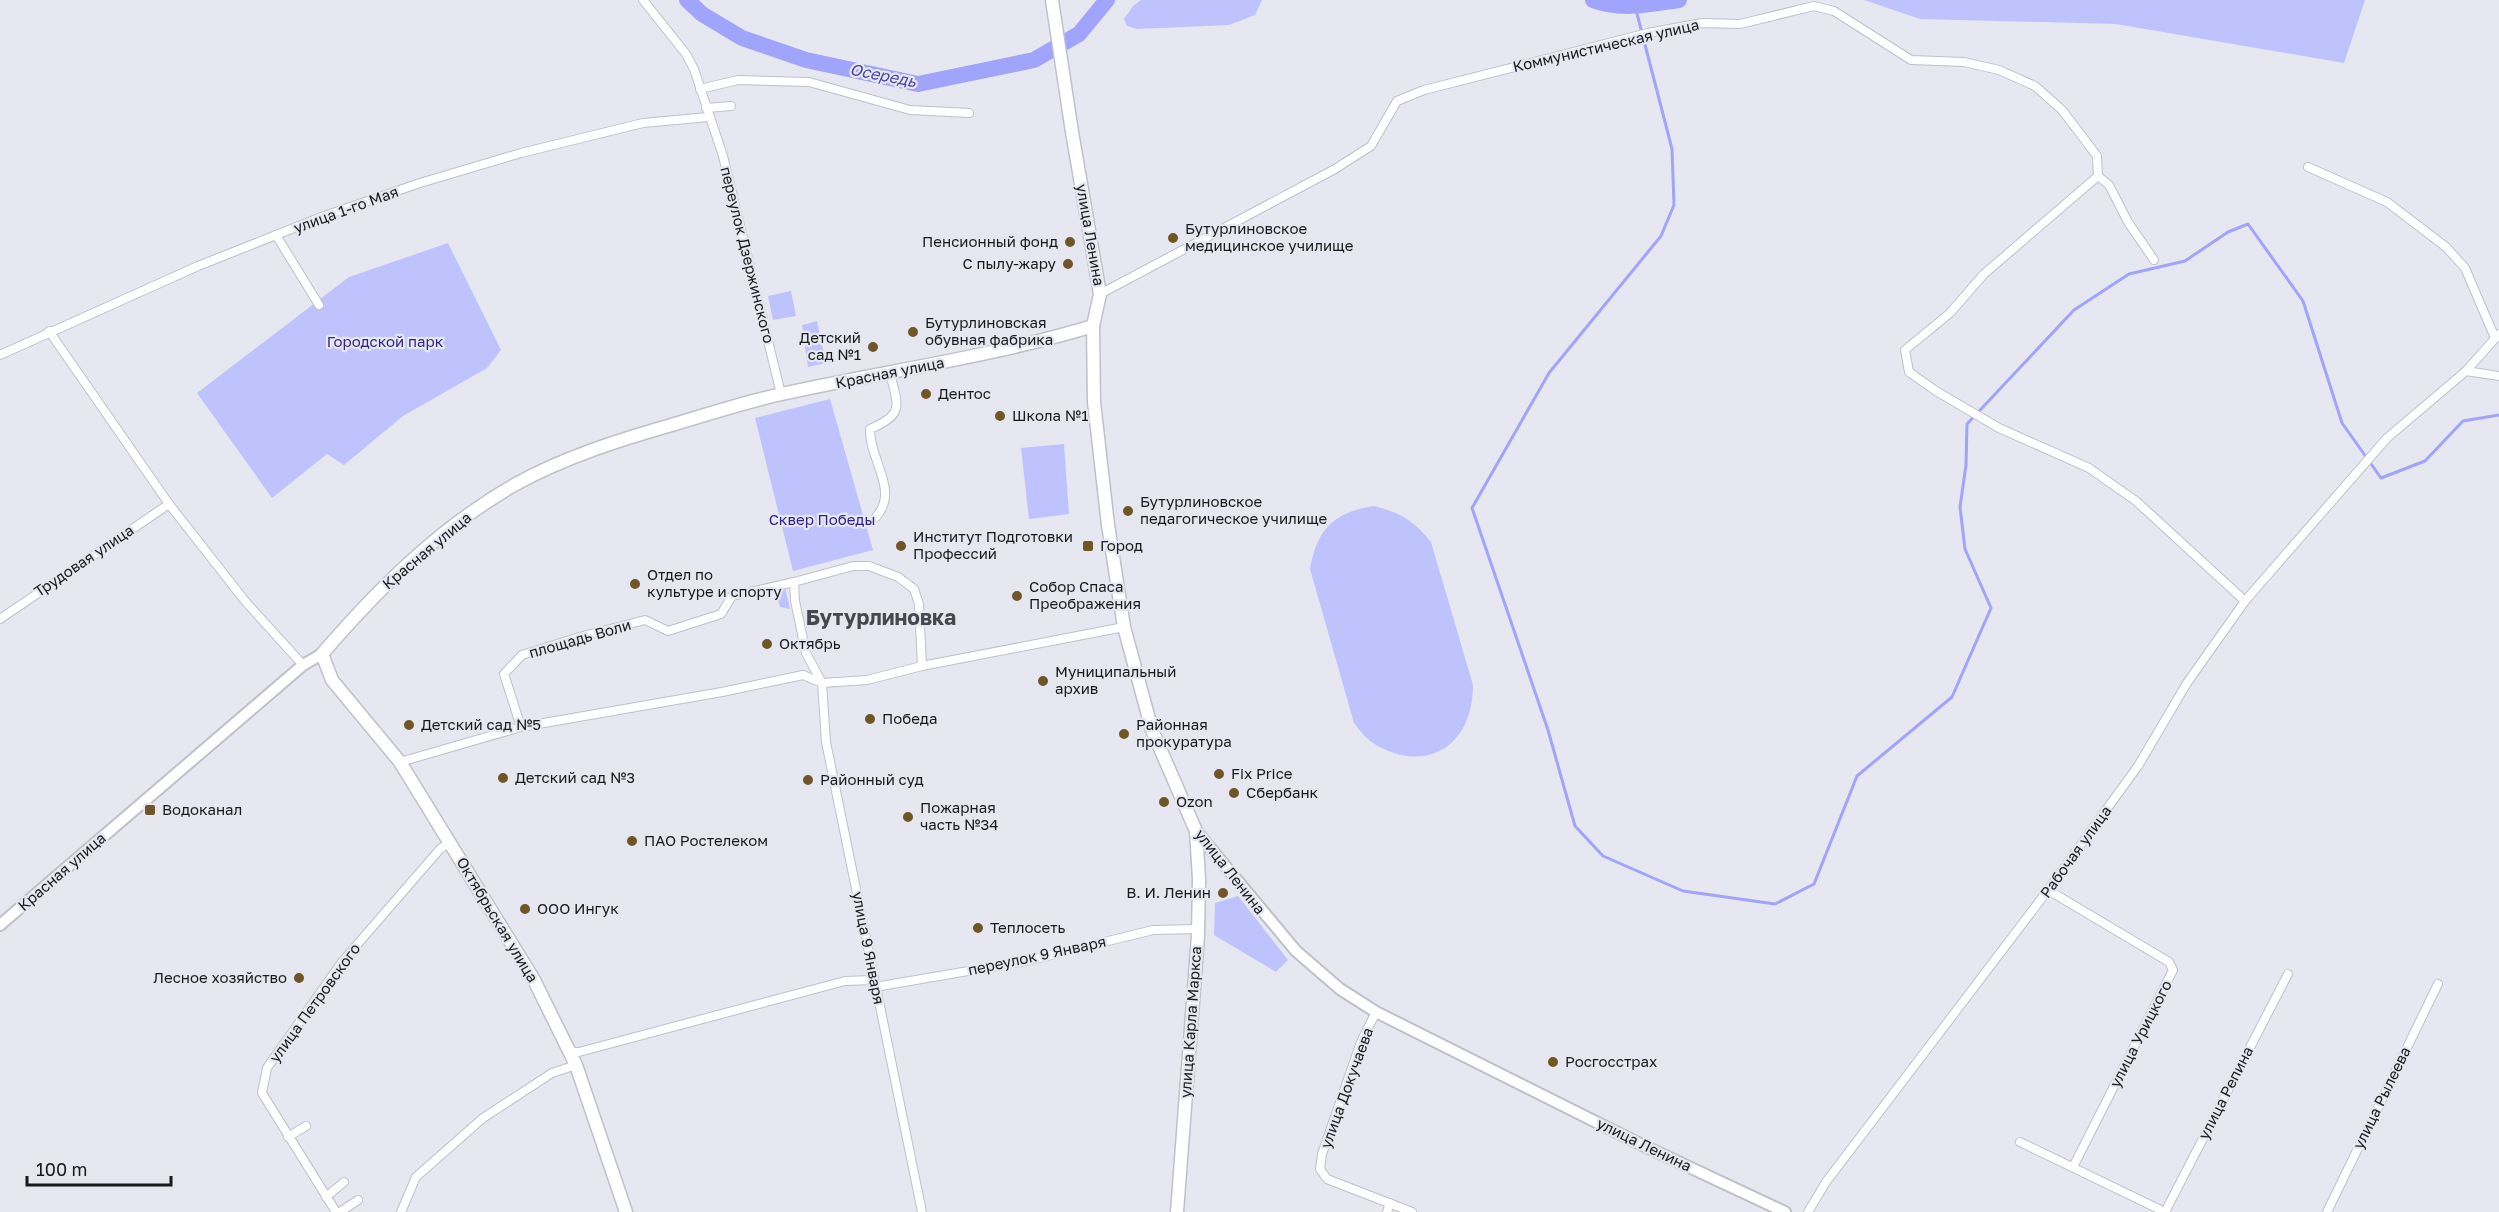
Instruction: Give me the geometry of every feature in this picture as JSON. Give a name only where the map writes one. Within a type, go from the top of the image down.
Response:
[{"type":"main road","name":"улица Ленина","points":[[1052,0],[1066,99],[1100,294],[1093,326],[1094,402],[1108,525],[1124,627],[1152,730],[1196,831]]},
{"type":"main road","name":"Красная улица","points":[[321,654],[360,610],[461,519],[517,484],[562,462],[626,438],[781,394],[890,373],[1068,334],[1093,326]]},
{"type":"main road","name":"Октябрьская улица","points":[[321,654],[332,680],[399,762],[534,980],[571,1052],[626,1212]]},
{"type":"main road","name":"улица Карла Маркса","points":[[1177,1212],[1198,929],[1199,879],[1196,831]]},
{"type":"street","name":"переулок Дзержинского","points":[[643,0],[687,54],[700,89],[723,156],[781,394]]},
{"type":"street","name":"Коммунистическая улица","points":[[1100,294],[1335,169],[1371,146],[1397,101],[1424,90],[1648,33],[1702,23],[1740,24],[1814,6],[1834,11],[1911,60],[1965,62],[1999,70],[2035,86],[2062,110],[2097,156],[2098,176]]},
{"type":"street","points":[[700,89],[738,80],[809,82],[910,110],[969,113]]},
{"type":"street","points":[[706,108],[731,106]]},
{"type":"street","name":"улица 1-го Мая","points":[[0,355],[198,266],[420,183],[521,153],[643,123],[708,117]]},
{"type":"street","points":[[2308,167],[2387,202],[2446,247],[2465,268],[2497,336]]},
{"type":"street","points":[[2154,260],[2124,215],[2109,185],[2098,176],[1984,274],[1950,313],[1905,350],[1909,372],[1936,391],[1999,428],[2089,468],[2136,501],[2245,602]]},
{"type":"street","points":[[276,235],[319,305]]},
{"type":"street","points":[[49,332],[169,504],[245,602],[303,665]]},
{"type":"street","name":"Рабочая улица","points":[[1808,1212],[1826,1182],[2048,890],[2139,766],[2187,683],[2245,602],[2387,438],[2466,371],[2497,336]]},
{"type":"street","points":[[2466,371],[2499,376]]},
{"type":"street","points":[[876,517],[886,502],[886,492],[870,429],[890,420],[896,411],[896,398],[890,373]]},
{"type":"street","name":"Трудовая улица","points":[[0,620],[169,504]]},
{"type":"street","name":"площадь Воли","points":[[521,727],[504,674],[522,655],[582,636],[645,620],[668,631],[721,614],[732,596],[854,566],[869,566],[898,577],[914,589],[919,604],[922,666]]},
{"type":"street","points":[[794,582],[795,601],[806,653],[822,683]]},
{"type":"street","points":[[399,762],[521,727],[722,692],[802,675],[822,683],[867,680],[922,666],[1124,627]]},
{"type":"street","name":"Красная улица","points":[[0,925],[303,665],[321,654]]},
{"type":"street","name":"улица 9 Января","points":[[822,683],[826,742],[922,1212]]},
{"type":"street","name":"улица Ленина","points":[[1196,831],[1296,951],[1341,989],[1376,1012],[1640,1144],[1785,1212]]},
{"type":"street","name":"улица Петровского","points":[[338,1212],[326,1197],[262,1093],[267,1068],[342,962],[440,849],[450,842]]},
{"type":"street","name":"улица Урицкого","points":[[2048,890],[2169,962],[2173,970],[2073,1167]]},
{"type":"street","name":"переулок 9 Января","points":[[571,1052],[601,1047],[844,981],[874,983],[1027,960],[1153,930],[1198,929]]},
{"type":"street","name":"улица Репина","points":[[2165,1212],[2288,974]]},
{"type":"street","name":"улица Рылеева","points":[[2327,1212],[2438,984]]},
{"type":"street","name":"улица Докучаева","points":[[1376,1012],[1361,1042],[1322,1154],[1320,1169],[1328,1179],[1412,1212]]},
{"type":"street","points":[[401,1212],[416,1177],[483,1118],[552,1073],[576,1065]]},
{"type":"street","points":[[288,1137],[306,1126]]},
{"type":"street","points":[[2020,1142],[2165,1212]]},
{"type":"street","points":[[326,1197],[344,1182]]},
{"type":"street","points":[[338,1212],[358,1200]]},
{"type":"street","points":[[1387,1212],[1390,1203]]},
{"type":"green space","points":[[1141,0],[1262,0],[1255,15],[1229,25],[1137,29],[1127,26],[1124,19],[1133,6]]},
{"type":"green space","points":[[1864,0],[2365,0],[2344,63],[2116,24],[1920,19]]},
{"type":"green space","name":"Городской парк","points":[[448,243],[501,350],[487,368],[403,416],[344,465],[327,454],[272,498],[197,393],[349,277]]},
{"type":"green space","points":[[791,291],[796,316],[773,320],[768,296]]},
{"type":"green space","points":[[817,321],[826,363],[808,367],[802,325]]},
{"type":"green space","name":"Сквер Победы","points":[[830,399],[873,550],[793,571],[755,418]]},
{"type":"green space","points":[[1064,444],[1069,514],[1029,519],[1021,448]]},
{"type":"green space","points":[[1374,506],[1406,518],[1431,542],[1473,685],[1471,706],[1465,724],[1455,739],[1443,749],[1428,755],[1411,756],[1393,752],[1370,741],[1354,723],[1310,569],[1317,543],[1330,525],[1348,513]]},
{"type":"green space","points":[[785,587],[790,609],[780,607],[777,596]]},
{"type":"green space","points":[[1238,896],[1288,960],[1276,972],[1214,935],[1215,903]]},
{"type":"waterway","name":"Осередь","points":[[687,0],[702,14],[742,38],[806,60],[918,84],[1034,60],[1079,34],[1107,0]]},
{"type":"waterway","name":"Осередь","points":[[1593,0],[1625,6],[1679,0]]},
{"type":"waterway","points":[[1635,6],[1672,149],[1674,205],[1661,236],[1549,373],[1472,508],[1548,730],[1575,826],[1603,856],[1683,891],[1775,904],[1814,884],[1857,776],[1952,697],[1991,608],[1965,549],[1960,507],[1966,465],[1967,424],[2074,310],[2129,274],[2185,261],[2228,232],[2248,224],[2303,301],[2342,423],[2381,478],[2425,461],[2463,421],[2499,415]]},
{"type":"place","name":"Бутурлиновское медицинское училище","points":[[1173,238]]},
{"type":"place","name":"Пенсионный фонд","points":[[1070,242]]},
{"type":"place","name":"С пылу-жару","points":[[1068,264]]},
{"type":"place","name":"Бутурлиновская обувная фабрика","points":[[913,332]]},
{"type":"place","name":"Детский сад №1","points":[[873,347]]},
{"type":"place","name":"Дентос","points":[[926,394]]},
{"type":"place","name":"Школа №1","points":[[1000,416]]},
{"type":"place","name":"Бутурлиновское педагогическое училище","points":[[1128,511]]},
{"type":"place","name":"Институт Подготовки Профессий","points":[[901,546]]},
{"type":"place","name":"Город","points":[[1088,546]]},
{"type":"place","name":"Отдел по культуре и спорту","points":[[635,584]]},
{"type":"place","name":"Собор Спаса Преображения","points":[[1017,596]]},
{"type":"place","name":"Октябрь","points":[[767,644]]},
{"type":"place","name":"Муниципальный архив","points":[[1043,681]]},
{"type":"place","name":"Победа","points":[[870,719]]},
{"type":"place","name":"Детский сад №5","points":[[409,725]]},
{"type":"place","name":"Районная прокуратура","points":[[1124,734]]},
{"type":"place","name":"Fix Price","points":[[1219,774]]},
{"type":"place","name":"Детский сад №3","points":[[503,778]]},
{"type":"place","name":"Районный суд","points":[[808,780]]},
{"type":"place","name":"Сбербанк","points":[[1234,793]]},
{"type":"place","name":"Ozon","points":[[1164,802]]},
{"type":"place","name":"Водоканал","points":[[150,810]]},
{"type":"place","name":"Пожарная часть №34","points":[[908,817]]},
{"type":"place","name":"ПАО Ростелеком","points":[[632,841]]},
{"type":"place","name":"В. И. Ленин","points":[[1223,893]]},
{"type":"place","name":"ООО Ингук","points":[[525,909]]},
{"type":"place","name":"Теплосеть","points":[[978,928]]},
{"type":"place","name":"Лесное хозяйство","points":[[299,978]]},
{"type":"place","name":"Росгосстрах","points":[[1553,1062]]},
{"type":"district","name":"Бутурлиновка","points":[[881,618]]}]
